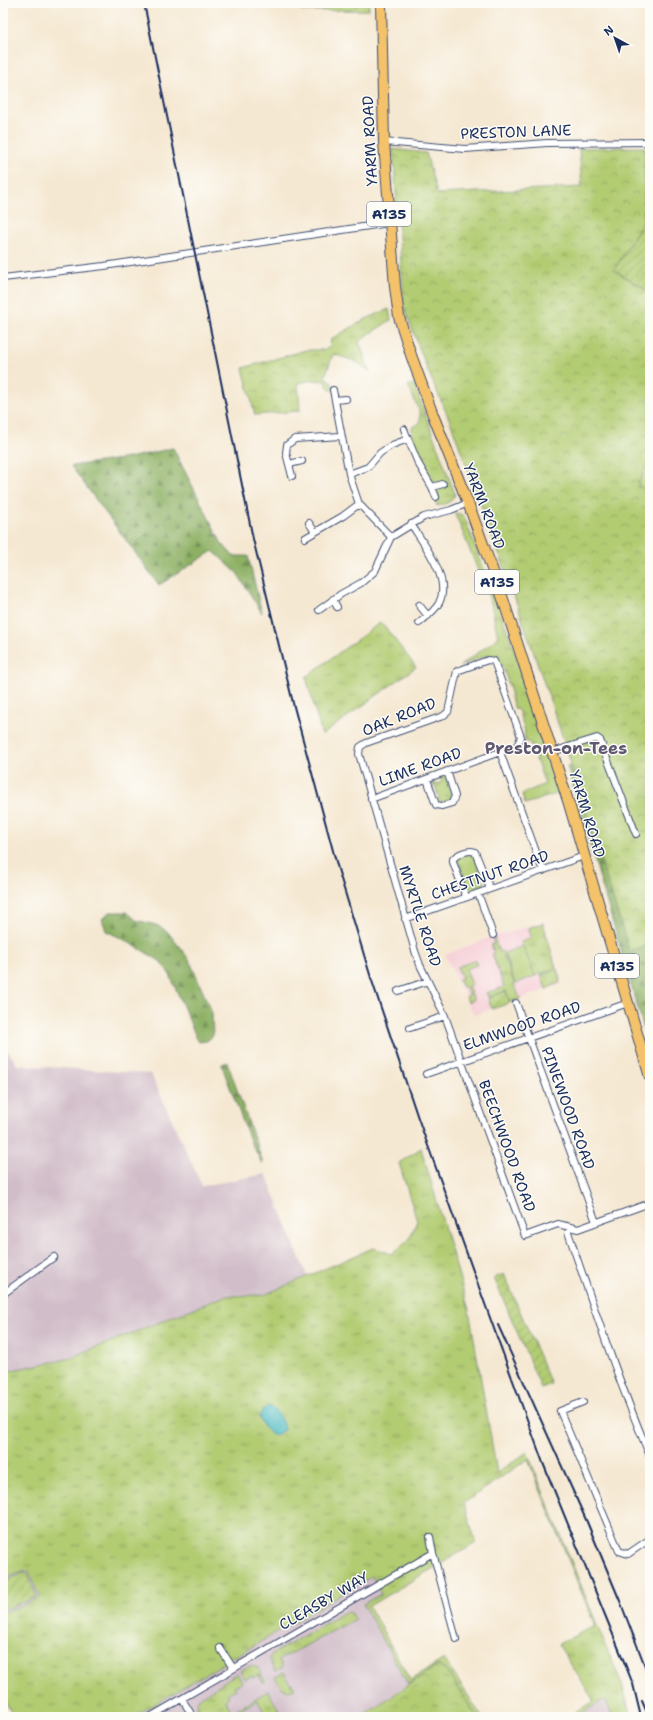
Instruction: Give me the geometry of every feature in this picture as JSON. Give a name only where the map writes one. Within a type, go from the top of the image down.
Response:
[{"type":"main road","name":"YARM ROAD","points":[[381,3],[384,142],[389,223],[395,287],[400,318],[411,355],[503,599],[584,856],[650,1077]]},
{"type":"street","name":"PRESTON LANE","points":[[384,142],[464,149],[547,143],[650,142]]},
{"type":"street","points":[[3,278],[104,266],[389,223]]},
{"type":"street","points":[[333,390],[348,474],[359,504],[391,537]]},
{"type":"street","points":[[335,400],[346,398]]},
{"type":"street","points":[[404,429],[418,463],[436,497]]},
{"type":"street","points":[[292,476],[286,453],[287,445],[295,439],[340,436]]},
{"type":"street","points":[[348,474],[368,467],[380,453],[392,445],[408,439]]},
{"type":"street","points":[[289,464],[302,461]]},
{"type":"street","points":[[432,487],[443,484]]},
{"type":"street","points":[[319,610],[333,599],[361,583],[375,571],[391,537],[424,517],[451,510],[468,503]]},
{"type":"street","points":[[305,538],[344,516],[359,504]]},
{"type":"street","points":[[309,523],[315,532]]},
{"type":"street","points":[[411,524],[439,572],[443,589],[439,603],[428,616],[419,623]]},
{"type":"street","points":[[333,599],[337,607]]},
{"type":"street","points":[[419,605],[428,616]]},
{"type":"street","name":"LIME ROAD","points":[[372,799],[517,746],[520,743],[521,737],[496,664],[491,660]]},
{"type":"street","name":"OAK ROAD","points":[[372,799],[359,754],[360,747],[366,743],[443,716],[448,712],[457,671],[491,660]]},
{"type":"street","points":[[552,752],[597,738],[600,740],[636,834]]},
{"type":"street","points":[[500,752],[543,871]]},
{"type":"street","points":[[426,779],[436,805],[442,806],[452,803],[456,796],[447,771]]},
{"type":"street","name":"MYRTLE ROAD","points":[[372,799],[419,963],[445,1016],[462,1061]]},
{"type":"street","points":[[466,897],[453,862],[453,859],[456,856],[471,851],[475,852],[490,889]]},
{"type":"street","name":"CHESTNUT ROAD","points":[[406,920],[466,897],[584,856]]},
{"type":"street","points":[[478,894],[493,935]]},
{"type":"street","points":[[398,991],[428,981]]},
{"type":"street","name":"PINEWOOD ROAD","points":[[516,1003],[530,1037],[596,1222]]},
{"type":"street","name":"ELMWOOD ROAD","points":[[426,1074],[628,1003]]},
{"type":"street","points":[[410,1028],[445,1016]]},
{"type":"street","name":"BEECHWOOD ROAD","points":[[462,1061],[525,1236],[558,1224],[570,1227]]},
{"type":"street","points":[[650,1203],[578,1229],[570,1227],[568,1232],[618,1376],[650,1456]]},
{"type":"street","points":[[3,1294],[54,1257]]},
{"type":"street","points":[[583,1402],[560,1411],[619,1551],[628,1554],[650,1539]]},
{"type":"street","points":[[430,1537],[456,1639]]},
{"type":"street","name":"CLEASBY WAY","points":[[150,1717],[433,1553]]},
{"type":"street","points":[[220,1648],[233,1668]]},
{"type":"street","points":[[182,1699],[193,1717]]},
{"type":"shaded area","points":[[544,922],[562,984],[474,1015],[445,955],[491,937]]},
{"type":"shaded area","points":[[3,1043],[17,1065],[151,1074],[202,1186],[266,1174],[307,1276],[264,1295],[225,1296],[67,1359],[3,1372]]},
{"type":"shaded area","points":[[28,1570],[40,1598],[3,1613],[3,1579]]},
{"type":"shaded area","points":[[372,1576],[381,1594],[363,1604],[408,1684],[360,1717],[133,1717]]},
{"type":"shaded area","points":[[605,1699],[613,1717],[575,1717]]},
{"type":"green space","points":[[301,3],[369,3],[369,10],[302,11]]},
{"type":"green space","points":[[645,147],[644,221],[614,270],[650,292],[650,941],[630,953],[564,741],[508,578],[450,421],[428,371],[404,307],[393,149],[426,153],[437,194],[582,187],[579,148]]},
{"type":"green space","points":[[645,147],[650,147],[650,292],[614,270],[644,221]]},
{"type":"green space","points":[[389,309],[391,320],[359,342],[370,372],[355,361],[333,354],[325,377],[331,381],[335,390],[330,390],[325,381],[314,380],[298,383],[300,411],[255,415],[243,368],[306,350],[325,350],[330,346],[331,339],[366,319]]},
{"type":"green space","points":[[414,384],[455,494],[450,501],[437,506],[435,499],[439,497],[437,492],[439,488],[446,485],[444,481],[438,483],[433,481],[415,449],[412,427],[420,422],[420,413],[408,385]]},
{"type":"green space","points":[[173,448],[221,542],[233,556],[248,556],[262,613],[237,573],[213,551],[159,585],[71,466],[129,458]]},
{"type":"green space","points":[[650,458],[650,488],[637,487]]},
{"type":"green space","points":[[455,513],[461,514],[465,519],[512,643],[559,793],[525,804],[522,794],[545,784],[530,743],[525,741],[525,731],[518,710],[515,709],[511,698],[511,692],[502,664],[498,662],[495,657],[488,655],[460,666],[498,638],[491,603]]},
{"type":"green space","points":[[381,622],[416,667],[322,735],[306,677]]},
{"type":"green space","points":[[594,748],[650,864],[650,1050],[567,766]]},
{"type":"green space","points":[[445,776],[448,779],[447,782],[452,796],[450,799],[441,803],[438,800],[439,798],[435,786],[431,786],[431,781],[432,780],[435,785],[442,782],[440,777]]},
{"type":"green space","points":[[470,853],[474,855],[485,884],[468,891],[465,888],[467,885],[458,861],[456,861],[458,858]]},
{"type":"green space","points":[[109,912],[127,912],[136,920],[156,925],[167,931],[189,959],[212,1013],[213,1036],[207,1041],[199,1042],[196,1037],[170,975],[160,961],[123,939],[106,931],[102,919]]},
{"type":"green space","points":[[543,923],[556,968],[535,976],[521,942],[530,939],[531,936],[528,928]]},
{"type":"green space","points":[[494,937],[499,952],[502,951],[520,999],[510,1002],[506,991],[488,997],[486,993],[504,987],[492,954],[494,953],[491,944],[494,944],[492,938]]},
{"type":"green space","points":[[523,946],[535,976],[515,984],[504,953]]},
{"type":"green space","points":[[475,960],[477,965],[466,969],[472,984],[468,986],[474,1000],[468,1002],[466,997],[469,995],[465,986],[462,987],[458,980],[462,978],[457,967]]},
{"type":"green space","points":[[557,969],[560,980],[559,983],[546,989],[541,975]]},
{"type":"green space","points":[[506,991],[510,1003],[492,1009],[488,998]]},
{"type":"green space","points":[[227,1062],[263,1163],[251,1143],[222,1066],[222,1064]]},
{"type":"green space","points":[[421,1148],[469,1310],[497,1473],[527,1452],[622,1684],[631,1717],[613,1717],[605,1699],[575,1717],[566,1717],[594,1701],[558,1644],[595,1626],[528,1459],[464,1503],[476,1543],[369,1606],[410,1680],[444,1659],[482,1717],[477,1717],[445,1669],[437,1666],[408,1684],[363,1604],[381,1594],[372,1576],[133,1717],[14,1717],[3,1698],[3,1613],[40,1598],[28,1570],[3,1579],[3,1372],[67,1359],[225,1296],[264,1295],[373,1248],[392,1254],[409,1240],[417,1221],[399,1163]]},
{"type":"green space","points":[[504,1274],[551,1384],[541,1388],[494,1278]]},
{"type":"green space","points":[[26,1572],[37,1597],[3,1610],[3,1582]]},
{"type":"green space","points":[[345,1612],[352,1613],[355,1619],[279,1660],[283,1668],[275,1672],[269,1659],[272,1654]]},
{"type":"green space","points":[[250,1666],[258,1668],[265,1682],[263,1683],[258,1675],[253,1678],[252,1676],[245,1679],[240,1671]]},
{"type":"green space","points":[[437,1666],[445,1669],[477,1717],[360,1717]]},
{"type":"green space","points":[[284,1672],[291,1685],[292,1684],[295,1688],[289,1690],[282,1688],[275,1677]]},
{"type":"green space","points":[[237,1673],[242,1682],[234,1686],[236,1689],[227,1694],[229,1697],[225,1700],[232,1712],[268,1691],[283,1717],[267,1717],[257,1700],[228,1717],[199,1717],[196,1706],[198,1699]]},
{"type":"water","points":[[270,1406],[279,1416],[284,1430],[272,1435],[264,1427],[259,1418],[263,1410]]},
{"type":"railway","points":[[144,3],[253,539],[293,703],[338,869],[371,978],[418,1118],[543,1463],[633,1684],[641,1717]]},
{"type":"railway","points":[[498,1325],[587,1522],[620,1601],[650,1679]]},
{"type":"railway","points":[[642,1701],[649,1717]]},
{"type":"district","name":"Preston-on-Tees","points":[[556,748]]}]
